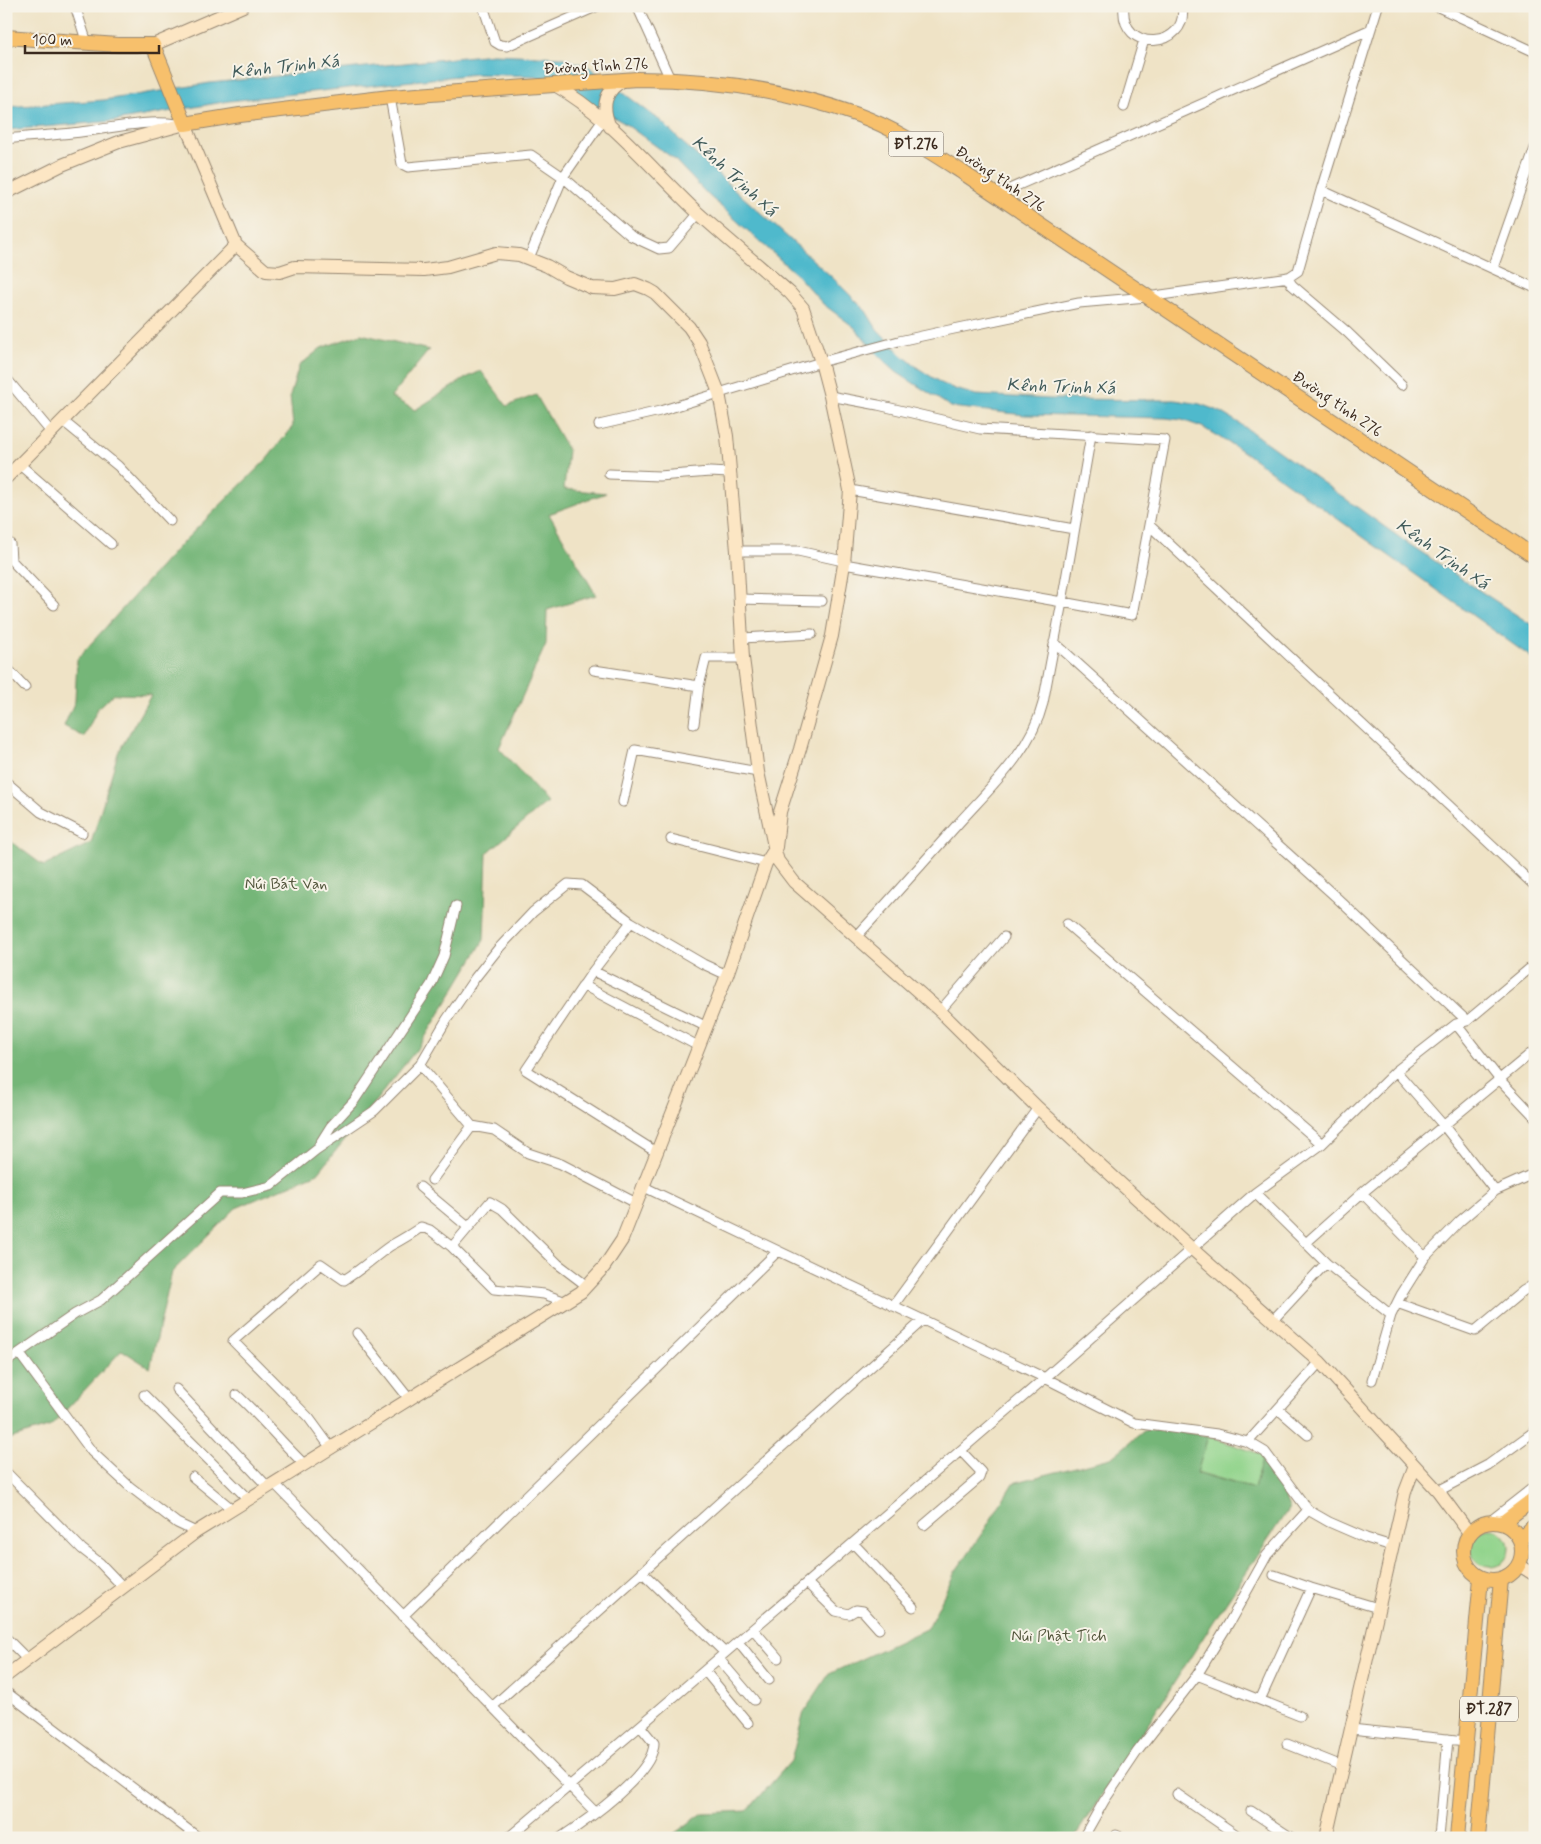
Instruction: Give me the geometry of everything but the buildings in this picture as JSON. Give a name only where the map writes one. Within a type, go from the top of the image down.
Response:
[{"type":"main road","points":[[6,37],[118,45],[153,45],[243,6]]},
{"type":"main road","points":[[153,45],[236,245],[268,272],[280,272],[295,268],[426,270],[448,267],[496,253],[519,254],[592,288],[615,289],[635,284],[655,293],[689,327],[699,342],[719,393],[727,436],[743,658],[758,772],[778,861],[794,882],[940,1011],[1038,1108],[1191,1248],[1320,1362],[1438,1491],[1470,1534]]},
{"type":"main road","name":"Đường tỉnh 276","points":[[185,124],[240,114],[390,97],[553,84],[670,79],[722,84],[772,92],[859,116],[926,150],[996,195],[1535,557]]},
{"type":"main road","points":[[606,123],[605,100],[616,85],[626,80]]},
{"type":"main road","points":[[6,1676],[196,1532],[581,1292],[604,1267],[622,1240],[726,975],[766,863],[775,851],[778,842],[780,812],[832,636],[844,562],[850,490],[821,362],[803,308],[796,300],[698,213],[606,123],[579,100],[553,84]]},
{"type":"main road","points":[[6,193],[62,165],[119,142],[185,124]]},
{"type":"main road","points":[[6,478],[236,245]]},
{"type":"main road","points":[[1326,1838],[1392,1546],[1405,1492],[1415,1466]]},
{"type":"main road","points":[[1496,1522],[1511,1527],[1520,1539],[1523,1550],[1519,1565],[1513,1572],[1499,1580],[1481,1578],[1472,1571],[1466,1561],[1465,1544],[1470,1534],[1480,1525],[1496,1522],[1535,1498]]},
{"type":"main road","points":[[1520,1539],[1535,1526]]},
{"type":"main road","points":[[1519,1565],[1535,1575]]},
{"type":"main road","name":"ĐT.287","points":[[1458,1838],[1481,1578]]},
{"type":"main road","name":"ĐT.287","points":[[1473,1664],[1499,1580]]},
{"type":"main road","name":"ĐT.287","points":[[1478,1838],[1499,1580]]},
{"type":"street","points":[[75,6],[87,43]]},
{"type":"street","points":[[483,6],[495,42],[507,46],[598,6]]},
{"type":"street","points":[[638,6],[670,79]]},
{"type":"street","points":[[1124,6],[1124,18],[1128,28],[1144,40],[1154,41],[1163,40],[1178,28],[1182,19],[1182,6]]},
{"type":"street","points":[[599,425],[660,411],[821,362],[899,341],[1080,303],[1147,297],[1292,276],[1298,271],[1378,6]]},
{"type":"street","points":[[1436,6],[1535,52]]},
{"type":"street","points":[[996,195],[1370,28]]},
{"type":"street","points":[[1124,107],[1144,40]]},
{"type":"street","points":[[390,97],[402,164],[408,168],[531,155],[563,177],[631,236],[659,249],[669,248],[698,213]]},
{"type":"street","points":[[6,139],[138,124],[163,122],[185,124]]},
{"type":"street","points":[[529,258],[563,177],[606,123]]},
{"type":"street","points":[[1493,268],[1535,148]]},
{"type":"street","points":[[1321,190],[1535,288]]},
{"type":"street","points":[[1287,277],[1292,284],[1347,332],[1402,385]]},
{"type":"street","points":[[6,378],[51,432]]},
{"type":"street","points":[[736,551],[798,551],[844,562],[1132,615],[1165,440],[980,429],[878,405],[830,396]]},
{"type":"street","points":[[63,421],[118,466],[170,521]]},
{"type":"street","points":[[856,937],[1024,747],[1040,718],[1091,435]]},
{"type":"street","points":[[19,464],[111,544]]},
{"type":"street","points":[[609,474],[659,476],[710,472],[729,473]]},
{"type":"street","points":[[850,490],[1074,529]]},
{"type":"street","points":[[1149,525],[1535,886]]},
{"type":"street","points":[[6,540],[10,544],[11,560],[54,605]]},
{"type":"street","points":[[739,599],[822,601]]},
{"type":"street","points":[[742,638],[812,634]]},
{"type":"street","points":[[1054,642],[1337,898],[1467,1021]]},
{"type":"street","points":[[694,724],[699,686],[706,658],[743,658]]},
{"type":"street","points":[[6,667],[25,687]]},
{"type":"street","points":[[594,670],[699,686]]},
{"type":"street","points":[[623,802],[635,750],[758,772]]},
{"type":"street","points":[[6,782],[41,812],[82,833]]},
{"type":"street","points":[[671,839],[766,863]]},
{"type":"street","points":[[6,1362],[75,1314],[101,1300],[220,1193],[242,1193],[271,1186],[316,1150],[374,1111],[420,1065],[447,1019],[475,978],[498,949],[533,912],[568,884],[582,885],[631,922],[703,964],[726,975]]},
{"type":"street","points":[[316,1150],[331,1126],[354,1101],[431,985],[444,956],[456,906]]},
{"type":"street","points":[[631,922],[593,971],[526,1070],[656,1152]]},
{"type":"street","points":[[1067,924],[1322,1144]]},
{"type":"street","points":[[940,1011],[1004,937]]},
{"type":"street","points":[[508,1838],[570,1787],[1045,1378],[1255,1193],[1322,1144],[1396,1071],[1456,1024],[1467,1021],[1535,964]]},
{"type":"street","points":[[593,971],[705,1026]]},
{"type":"street","points":[[583,986],[698,1046]]},
{"type":"street","points":[[1456,1024],[1500,1080],[1535,1117]]},
{"type":"street","points":[[1306,1242],[1362,1193],[1535,1050]]},
{"type":"street","points":[[420,1065],[472,1126],[494,1130],[528,1153],[561,1164],[636,1203]]},
{"type":"street","points":[[1396,1071],[1444,1126],[1495,1191]]},
{"type":"street","points":[[893,1306],[1038,1108]]},
{"type":"street","points":[[432,1180],[472,1126]]},
{"type":"street","points":[[1372,1380],[1391,1315],[1425,1257],[1460,1221],[1495,1191],[1535,1173]]},
{"type":"street","points":[[642,1186],[1045,1378],[1134,1423],[1217,1434],[1248,1442],[1264,1452],[1308,1510],[1329,1522],[1366,1538],[1392,1546]]},
{"type":"street","points":[[420,1187],[468,1227]]},
{"type":"street","points":[[1255,1193],[1326,1263],[1391,1315]]},
{"type":"street","points":[[1362,1193],[1425,1257]]},
{"type":"street","points":[[452,1247],[490,1202],[502,1210],[558,1264],[586,1286]]},
{"type":"street","points":[[331,1448],[309,1418],[233,1341],[322,1264],[344,1280],[390,1246],[408,1238],[421,1227],[430,1230],[452,1247],[494,1289],[544,1294],[566,1302]]},
{"type":"street","points":[[403,1616],[778,1251]]},
{"type":"street","points":[[1273,1320],[1326,1263]]},
{"type":"street","points":[[1397,1303],[1475,1331],[1523,1291],[1535,1284]]},
{"type":"street","points":[[492,1707],[923,1320]]},
{"type":"street","points":[[357,1332],[410,1400]]},
{"type":"street","points":[[19,1353],[92,1452],[129,1486],[177,1523],[196,1532]]},
{"type":"street","points":[[1248,1442],[1320,1362]]},
{"type":"street","points":[[176,1389],[403,1616],[596,1813]]},
{"type":"street","points":[[144,1395],[248,1499]]},
{"type":"street","points":[[237,1395],[304,1464]]},
{"type":"street","points":[[1278,1409],[1308,1435]]},
{"type":"street","points":[[1438,1491],[1488,1465],[1535,1431]]},
{"type":"street","points":[[924,1525],[979,1478],[981,1472],[961,1450]]},
{"type":"street","points":[[6,1472],[82,1549],[100,1563],[123,1587]]},
{"type":"street","points":[[193,1477],[232,1509]]},
{"type":"street","points":[[1496,1522],[1535,1486]]},
{"type":"street","points":[[1083,1838],[1104,1801],[1137,1752],[1197,1674],[1229,1623],[1267,1555],[1308,1510]]},
{"type":"street","points":[[853,1543],[913,1607]]},
{"type":"street","points":[[642,1572],[722,1656],[754,1700]]},
{"type":"street","points":[[1274,1575],[1378,1608]]},
{"type":"street","points":[[807,1583],[836,1611],[849,1614],[856,1610],[863,1611],[879,1629]]},
{"type":"street","points":[[1260,1700],[1311,1588]]},
{"type":"street","points":[[753,1629],[778,1658]]},
{"type":"street","points":[[6,1638],[28,1660]]},
{"type":"street","points":[[738,1642],[769,1680]]},
{"type":"street","points":[[705,1671],[748,1723]]},
{"type":"street","points":[[1197,1674],[1300,1716]]},
{"type":"street","points":[[6,1692],[199,1838]]},
{"type":"street","points":[[560,1838],[596,1813],[643,1769],[654,1752],[654,1743],[640,1726]]},
{"type":"street","points":[[1351,1729],[1466,1741]]},
{"type":"street","points":[[1439,1838],[1448,1739]]},
{"type":"street","points":[[1287,1744],[1342,1766]]},
{"type":"street","points":[[1177,1794],[1241,1838]]},
{"type":"street","points":[[1251,1811],[1292,1838]]},
{"type":"green space","name":"Núi Bát Vạn","points":[[361,334],[429,350],[391,397],[415,410],[466,378],[481,371],[507,406],[536,395],[568,450],[564,489],[606,493],[549,514],[596,595],[547,610],[546,644],[499,748],[547,802],[487,853],[484,940],[421,1044],[318,1173],[236,1208],[172,1272],[150,1368],[122,1350],[51,1426],[6,1440],[6,838],[44,866],[91,843],[118,753],[151,695],[114,694],[98,708],[84,737],[64,726],[75,701],[77,659],[179,546],[267,459],[293,426],[290,396],[299,366],[321,348]]},
{"type":"green space","name":"Núi Phật Tích","points":[[1145,1430],[1174,1431],[1208,1436],[1197,1473],[1254,1489],[1263,1455],[1276,1474],[1289,1508],[1074,1838],[668,1838],[703,1813],[747,1811],[791,1761],[804,1712],[829,1674],[928,1628],[955,1572],[985,1529],[1013,1483],[1111,1458]]},
{"type":"green space","points":[[1208,1436],[1263,1455],[1254,1489],[1197,1472]]},
{"type":"green space","points":[[1490,1529],[1504,1534],[1509,1548],[1504,1562],[1490,1567],[1476,1562],[1471,1548],[1476,1534]]},
{"type":"water","name":"Kênh Trịnh Xá","points":[[493,54],[561,57],[589,67],[662,122],[834,279],[866,311],[877,329],[902,355],[941,383],[976,395],[1050,399],[1175,400],[1200,404],[1221,412],[1406,542],[1535,627],[1535,660],[1244,452],[1202,427],[1182,420],[1166,418],[1025,415],[951,407],[896,372],[877,354],[854,327],[823,304],[795,273],[707,194],[674,159],[624,123],[570,92],[536,76],[475,74],[229,101],[115,121],[6,130],[6,107],[104,100],[210,83]]}]
